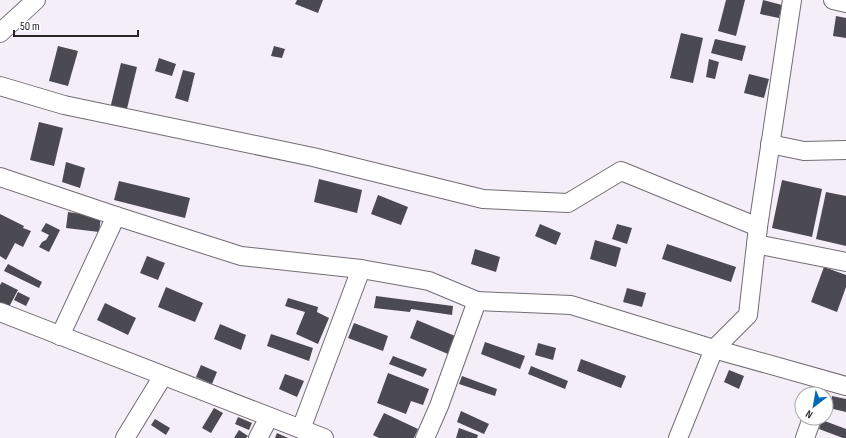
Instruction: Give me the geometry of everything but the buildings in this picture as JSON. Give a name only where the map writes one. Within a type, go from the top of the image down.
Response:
[{"type":"street","points":[[0,33],[36,0]]},
{"type":"street","points":[[678,438],[714,348],[748,315],[757,235],[792,0]]},
{"type":"street","points":[[833,0],[846,3]]},
{"type":"street","points":[[0,86],[64,105],[313,158],[483,199],[568,203],[620,171],[757,235],[846,262]]},
{"type":"street","points":[[770,144],[804,151],[846,150]]},
{"type":"street","points":[[0,177],[241,256],[361,269],[429,281],[477,301],[571,305],[714,348],[821,386]]},
{"type":"street","points":[[60,336],[116,216]]},
{"type":"street","points":[[301,429],[361,269]]},
{"type":"street","points":[[425,438],[439,406],[477,301]]},
{"type":"street","points":[[0,312],[324,438]]},
{"type":"street","points":[[125,438],[163,376]]},
{"type":"street","points":[[834,387],[846,386]]},
{"type":"street","points":[[258,438],[269,417]]},
{"type":"street","points":[[805,438],[809,426]]}]
